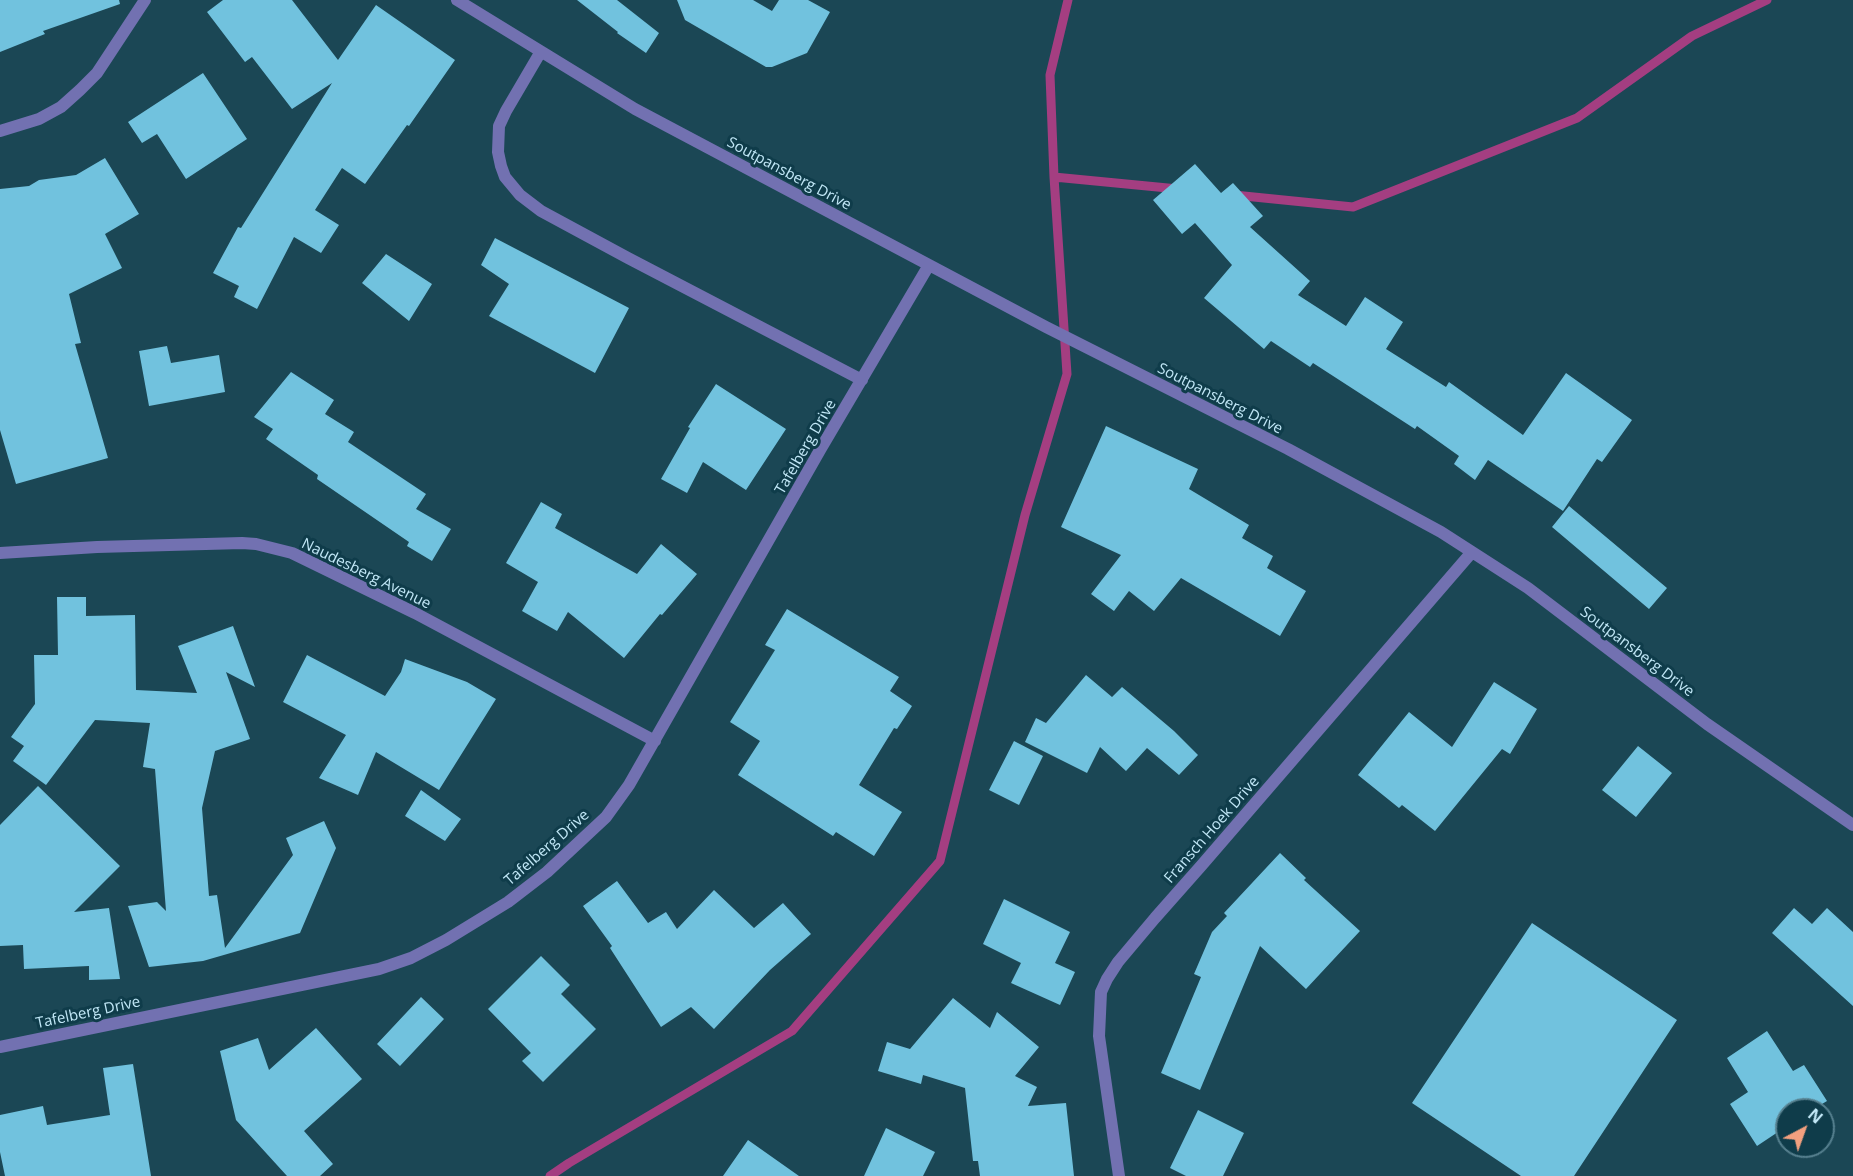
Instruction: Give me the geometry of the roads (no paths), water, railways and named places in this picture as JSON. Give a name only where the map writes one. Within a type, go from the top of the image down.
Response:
[{"type":"street","points":[[0,131],[39,119],[61,107],[80,90],[97,73],[145,0]]},
{"type":"street","name":"Soutpansberg Drive","points":[[457,0],[540,53],[635,109],[1046,327],[1392,504],[1528,588],[1707,724],[1853,825]]},
{"type":"street","points":[[540,53],[506,111],[498,138],[501,166],[505,177],[520,195],[541,212],[862,380]]},
{"type":"street","name":"Tafelberg Drive","points":[[0,1047],[335,979],[379,969],[411,958],[446,940],[508,902],[579,844],[606,817],[629,785],[929,265]]},
{"type":"street","name":"Naudesberg Avenue","points":[[0,553],[97,547],[242,543],[256,544],[292,554],[415,613],[655,741]]},
{"type":"street","name":"Fransch Hoek Drive","points":[[1119,1176],[1099,1036],[1100,1000],[1107,979],[1118,962],[1155,918],[1472,552]]},
{"type":"waterway","points":[[550,1176],[792,1031],[940,861],[1025,515],[1067,374],[1050,75],[1068,0]]},
{"type":"waterway","points":[[1234,195],[1353,207],[1577,118],[1692,36],[1767,0]]},
{"type":"waterway","points":[[1054,177],[1178,189]]}]
